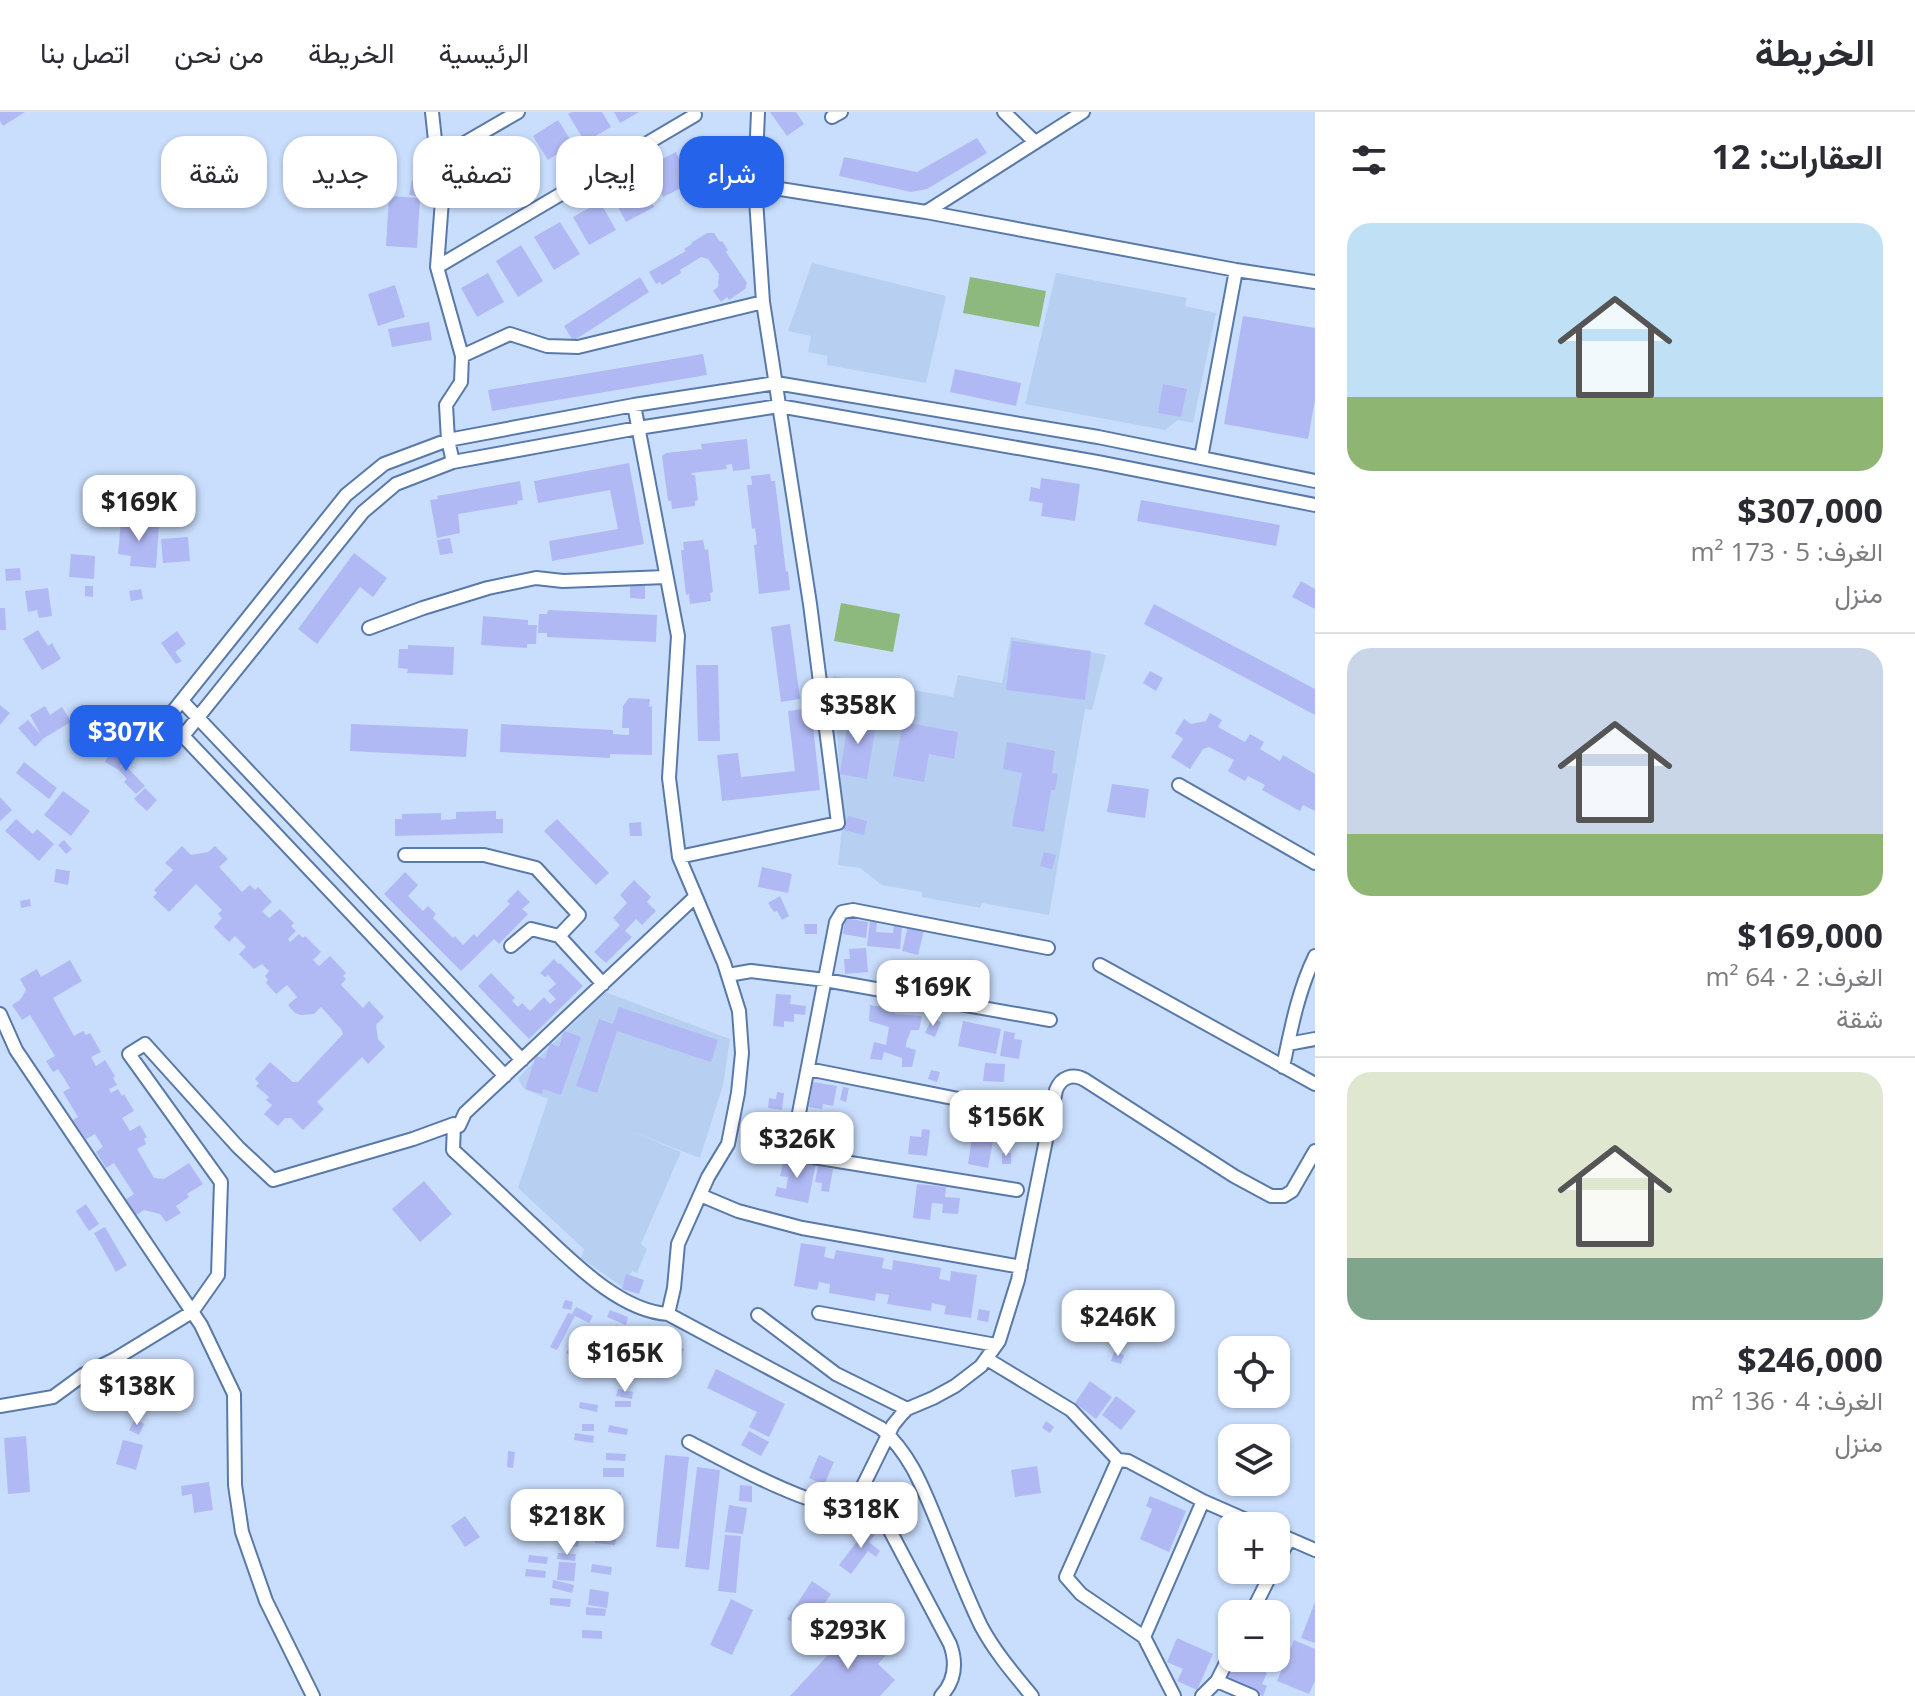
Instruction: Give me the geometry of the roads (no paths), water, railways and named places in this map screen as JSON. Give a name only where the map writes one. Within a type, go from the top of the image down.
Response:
[{"type":"street","points":[[432,112],[435,136]]},
{"type":"street","points":[[477,136],[518,112]]},
{"type":"street","points":[[757,136],[758,112]]},
{"type":"street","points":[[1004,112],[1035,142]]},
{"type":"street","points":[[926,212],[1083,112]]},
{"type":"street","points":[[437,267],[695,115]]},
{"type":"street","points":[[784,190],[1315,282]]},
{"type":"street","points":[[441,208],[437,267],[462,356],[461,382],[446,405],[453,462]]},
{"type":"street","points":[[679,857],[838,823],[810,604],[763,302],[757,208]]},
{"type":"street","points":[[1201,458],[1236,270]]},
{"type":"street","points":[[462,356],[510,334],[547,346],[578,347],[763,302]]},
{"type":"street","points":[[505,1076],[167,719],[346,495],[384,464],[448,440],[634,405],[776,383],[1098,437],[1315,481]]},
{"type":"street","points":[[634,405],[678,636],[669,778],[679,857],[728,975],[739,1011],[742,1053],[728,1144],[708,1177],[678,1244],[668,1314]]},
{"type":"street","points":[[183,736],[363,512],[396,484],[453,462],[779,406],[1097,462],[1315,505]]},
{"type":"street","points":[[369,628],[488,588],[536,578],[563,581],[666,577]]},
{"type":"street","points":[[182,701],[522,1060]]},
{"type":"street","points":[[1179,785],[1315,863]]},
{"type":"street","points":[[405,855],[484,855],[536,868],[579,915],[559,936]]},
{"type":"street","points":[[0,1406],[53,1397],[83,1375],[192,1312],[218,1275],[221,1182],[129,1054],[145,1044],[238,1147],[273,1180],[454,1124],[459,1126],[465,1113],[695,897]]},
{"type":"street","points":[[1017,1190],[798,1154],[793,1144],[838,916],[842,912],[847,910],[1048,948]]},
{"type":"street","points":[[511,946],[531,929],[559,936],[603,984]]},
{"type":"street","points":[[1283,1067],[1300,995],[1315,956]]},
{"type":"street","points":[[1100,965],[1315,1084]]},
{"type":"street","points":[[728,975],[751,971],[825,980],[1050,1020]]},
{"type":"street","points":[[0,1014],[16,1050],[201,1325],[234,1394],[235,1485],[242,1532],[266,1601],[313,1696]]},
{"type":"street","points":[[1288,1044],[1315,1039]]},
{"type":"street","points":[[808,1069],[1028,1113]]},
{"type":"street","points":[[689,1442],[808,1500],[839,1506],[846,1505],[859,1494],[893,1425],[907,1409],[944,1393],[981,1366],[996,1345],[1004,1329],[1021,1267],[1056,1090],[1068,1077],[1085,1080],[1234,1176],[1271,1196],[1284,1196],[1292,1191],[1315,1151]]},
{"type":"street","points":[[454,1124],[453,1150],[588,1277],[632,1304],[653,1313],[668,1314],[881,1428],[907,1456],[922,1485],[981,1625],[1000,1658],[1032,1696]]},
{"type":"street","points":[[700,1195],[738,1211],[802,1228],[1021,1267]]},
{"type":"street","points":[[819,1313],[996,1345]]},
{"type":"street","points":[[758,1315],[836,1374],[907,1409]]},
{"type":"street","points":[[987,1359],[1071,1410],[1118,1460],[1128,1461],[1228,1512]]},
{"type":"street","points":[[1118,1460],[1066,1577],[1081,1594],[1144,1637],[1174,1696]]},
{"type":"street","points":[[859,1494],[887,1525],[950,1644],[954,1669],[950,1684],[941,1696]]},
{"type":"street","points":[[1144,1637],[1203,1501]]},
{"type":"street","points":[[1290,1539],[1315,1550]]},
{"type":"street","points":[[1202,1696],[1222,1672]]},
{"type":"street","points":[[1217,1681],[1252,1696]]}]
